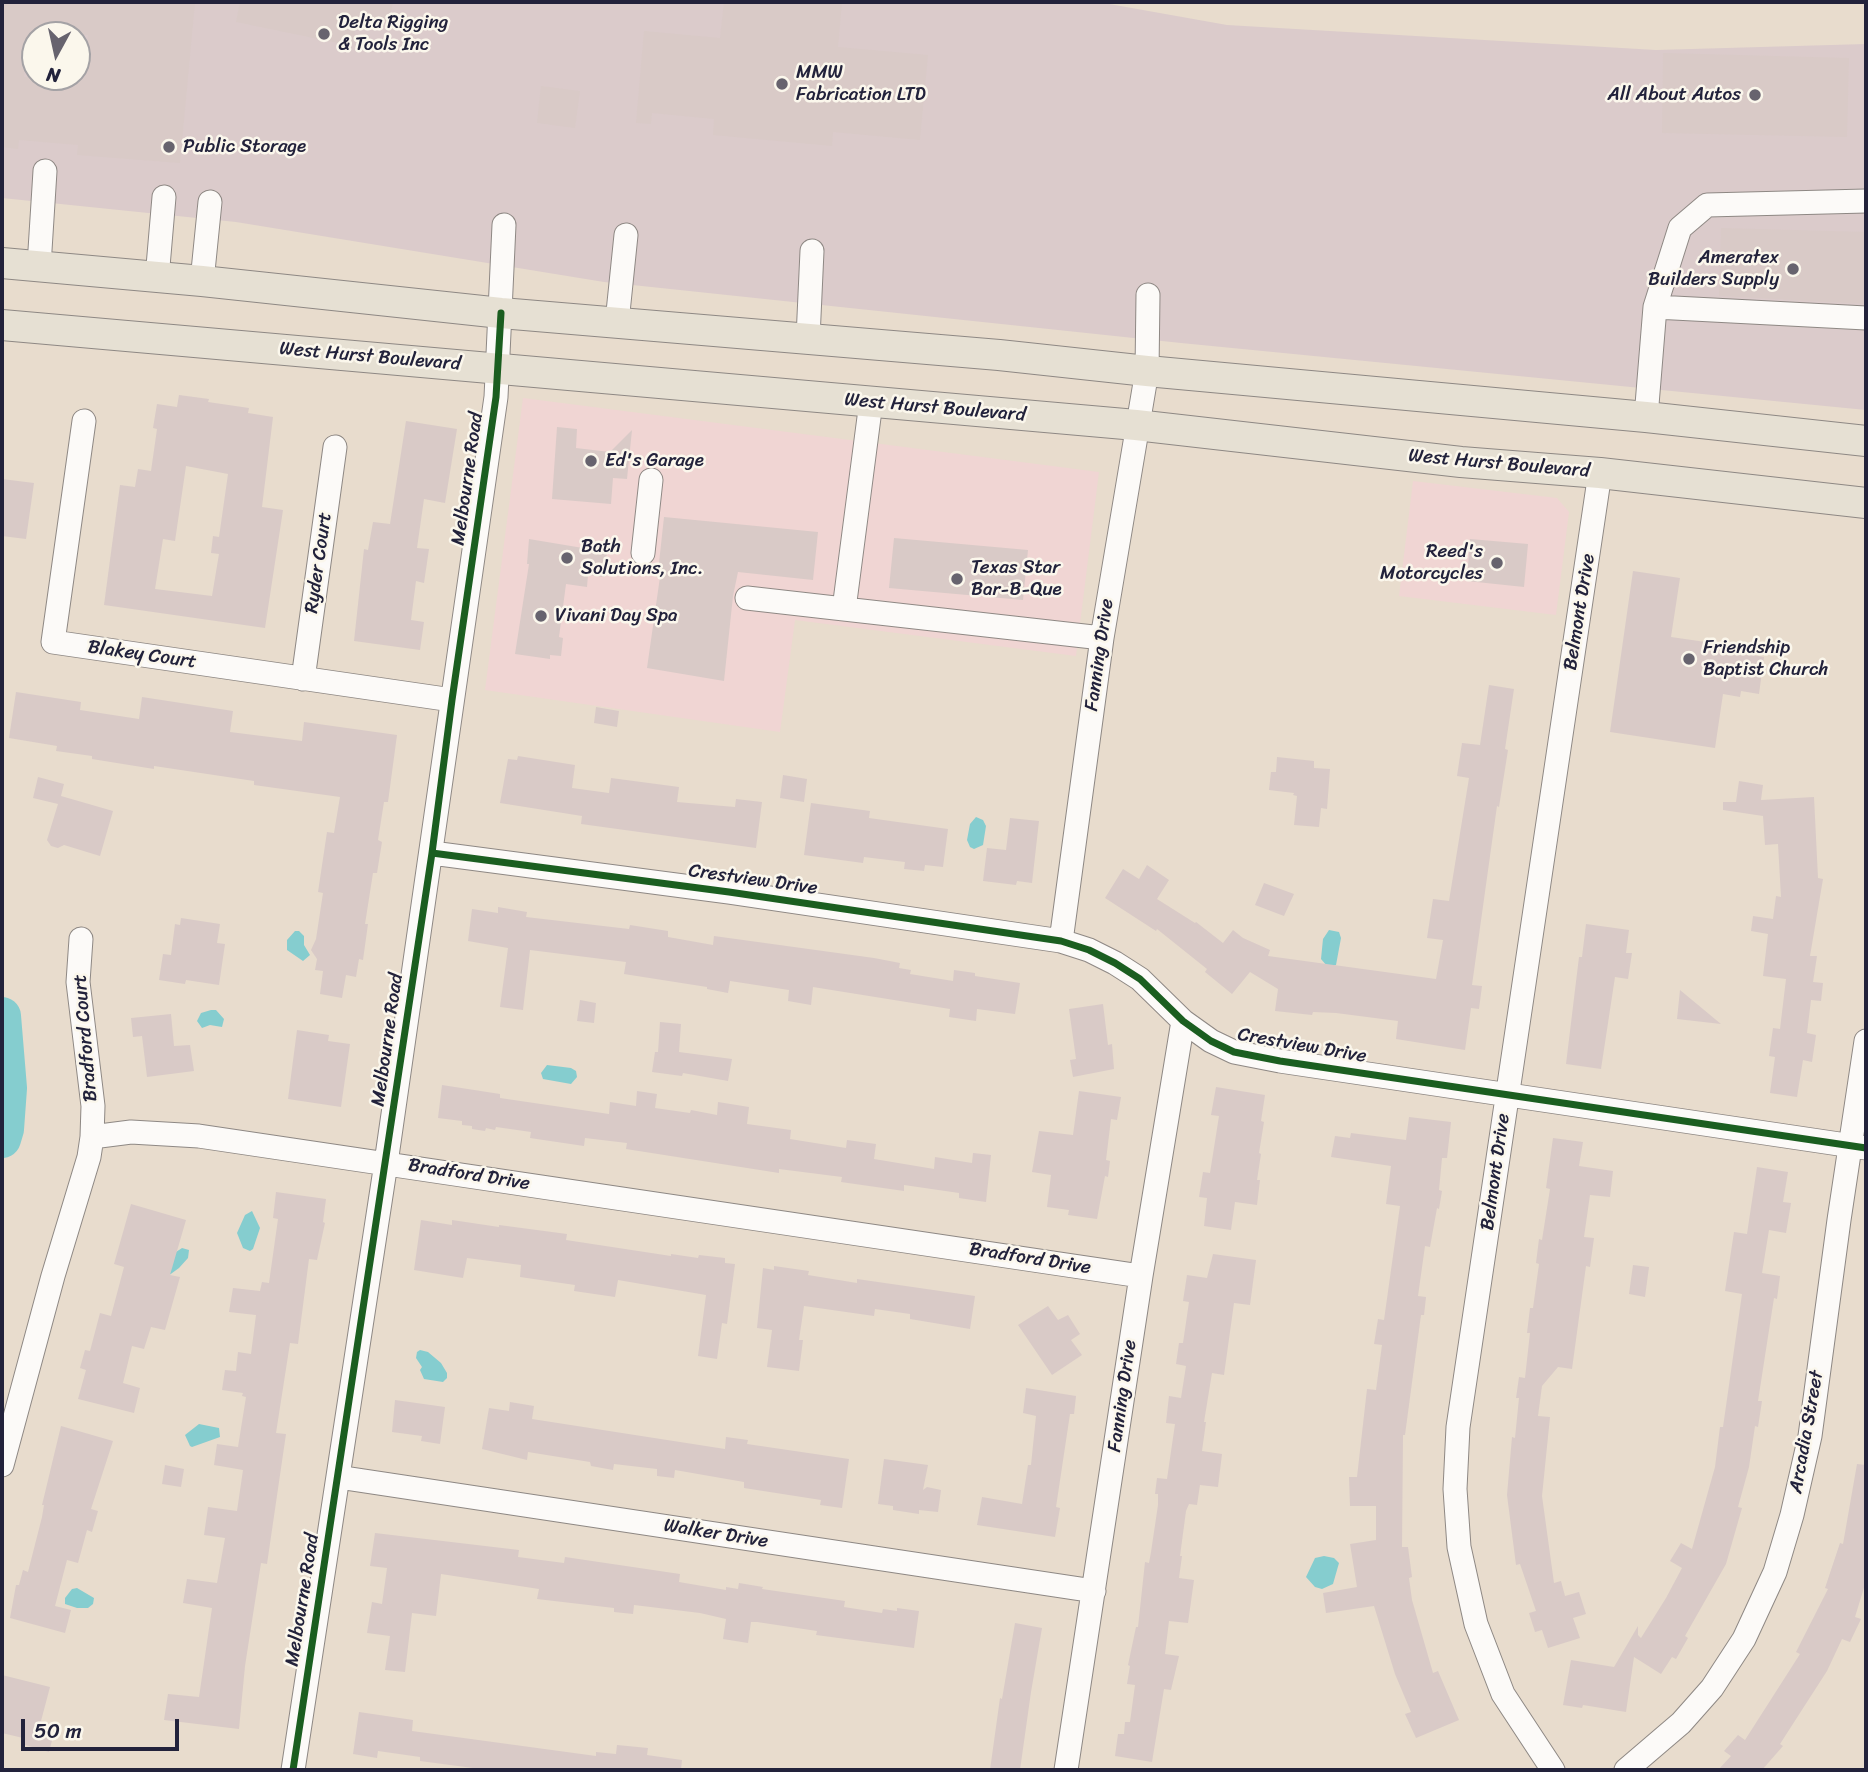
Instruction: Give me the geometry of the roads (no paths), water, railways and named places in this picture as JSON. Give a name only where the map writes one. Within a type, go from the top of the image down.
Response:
[{"type":"main road","points":[[2,263],[502,313],[999,355],[1646,417],[1866,441]]},
{"type":"main road","name":"West Hurst Boulevard","points":[[2,325],[1136,425],[1461,462],[1600,473],[1866,503]]},
{"type":"street","points":[[39,266],[44,170]]},
{"type":"street","points":[[157,278],[164,197]]},
{"type":"street","points":[[1646,417],[1655,307],[1680,228],[1707,205],[1866,201]]},
{"type":"street","points":[[202,281],[210,202]]},
{"type":"street","name":"Melbourne Road","points":[[293,1770],[386,1163],[496,404],[505,225]]},
{"type":"street","points":[[617,322],[626,234]]},
{"type":"street","points":[[808,338],[812,251]]},
{"type":"street","name":"Fanning Drive","points":[[1061,941],[1102,638],[1147,371],[1148,295]]},
{"type":"street","points":[[1655,307],[1866,318]]},
{"type":"street","points":[[844,609],[871,402]]},
{"type":"street","name":"Blakey Court","points":[[84,421],[53,642],[452,700]]},
{"type":"street","name":"Ryder Court","points":[[303,678],[335,447]]},
{"type":"street","name":"Belmont Drive","points":[[1553,1770],[1503,1695],[1476,1624],[1459,1547],[1455,1501],[1458,1427],[1600,473]]},
{"type":"street","points":[[643,553],[651,480]]},
{"type":"street","points":[[747,598],[1102,638]]},
{"type":"street","name":"Crestview Drive","points":[[432,853],[1061,941],[1089,950],[1124,968],[1140,979],[1183,1021],[1211,1041],[1234,1052],[1859,1147]]},
{"type":"street","name":"Bradford Court","points":[[81,939],[78,982],[93,1106],[92,1137]]},
{"type":"street","name":"Fanning Drive","points":[[1066,1770],[1141,1276],[1183,1021]]},
{"type":"street","name":"Arcadia Street","points":[[1626,1770],[1681,1723],[1712,1688],[1744,1639],[1775,1572],[1792,1515],[1810,1436],[1859,1147],[1866,1041]]},
{"type":"street","name":"Bradford Drive","points":[[92,1137],[131,1132],[167,1133],[386,1163],[1141,1276]]},
{"type":"street","points":[[2,1465],[60,1251],[89,1157],[92,1137]]},
{"type":"street","name":"Walker Drive","points":[[338,1477],[1094,1591]]},
{"type":"water","points":[[976,817],[983,820],[986,826],[983,845],[974,849],[967,840],[970,824]]},
{"type":"water","points":[[1329,930],[1339,932],[1341,938],[1336,965],[1327,966],[1321,959],[1323,939]]},
{"type":"water","points":[[295,931],[304,936],[304,945],[310,955],[303,961],[287,950],[287,940]]},
{"type":"water","points":[[216,1010],[224,1019],[222,1027],[210,1025],[202,1028],[197,1021],[201,1013]]},
{"type":"water","points":[[547,1065],[571,1068],[576,1071],[577,1077],[571,1084],[543,1079],[541,1073]]},
{"type":"water","points":[[252,1211],[260,1228],[250,1251],[243,1248],[237,1233],[245,1215]]},
{"type":"water","points":[[182,1248],[189,1250],[188,1258],[168,1276],[167,1258]]},
{"type":"water","points":[[420,1350],[428,1352],[441,1363],[447,1373],[443,1382],[424,1379],[420,1370],[422,1367],[416,1358]]},
{"type":"water","points":[[199,1424],[219,1428],[220,1437],[190,1446],[185,1435]]},
{"type":"water","points":[[1315,1558],[1334,1558],[1339,1563],[1333,1584],[1322,1589],[1315,1587],[1306,1577]]},
{"type":"water","points":[[77,1588],[94,1598],[93,1604],[88,1608],[65,1604],[65,1598],[72,1589]]},
{"type":"waterway","points":[[2,1016],[8,1088],[2,1139]]},
{"type":"place","name":"Delta Rigging & Tools Inc","points":[[324,34]]},
{"type":"place","name":"MMW Fabrication LTD","points":[[782,84]]},
{"type":"place","name":"All About Autos","points":[[1755,95]]},
{"type":"place","name":"Public Storage","points":[[169,147]]},
{"type":"place","name":"Ameratex Builders Supply","points":[[1793,269]]},
{"type":"place","name":"Ed's Garage","points":[[591,461]]},
{"type":"place","name":"Bath Solutions, Inc.","points":[[567,558]]},
{"type":"place","name":"Reed's Motorcycles","points":[[1497,563]]},
{"type":"place","name":"Texas Star Bar-B-Que","points":[[957,579]]},
{"type":"place","name":"Vivani Day Spa","points":[[541,616]]},
{"type":"place","name":"Friendship Baptist Church","points":[[1689,659]]}]
